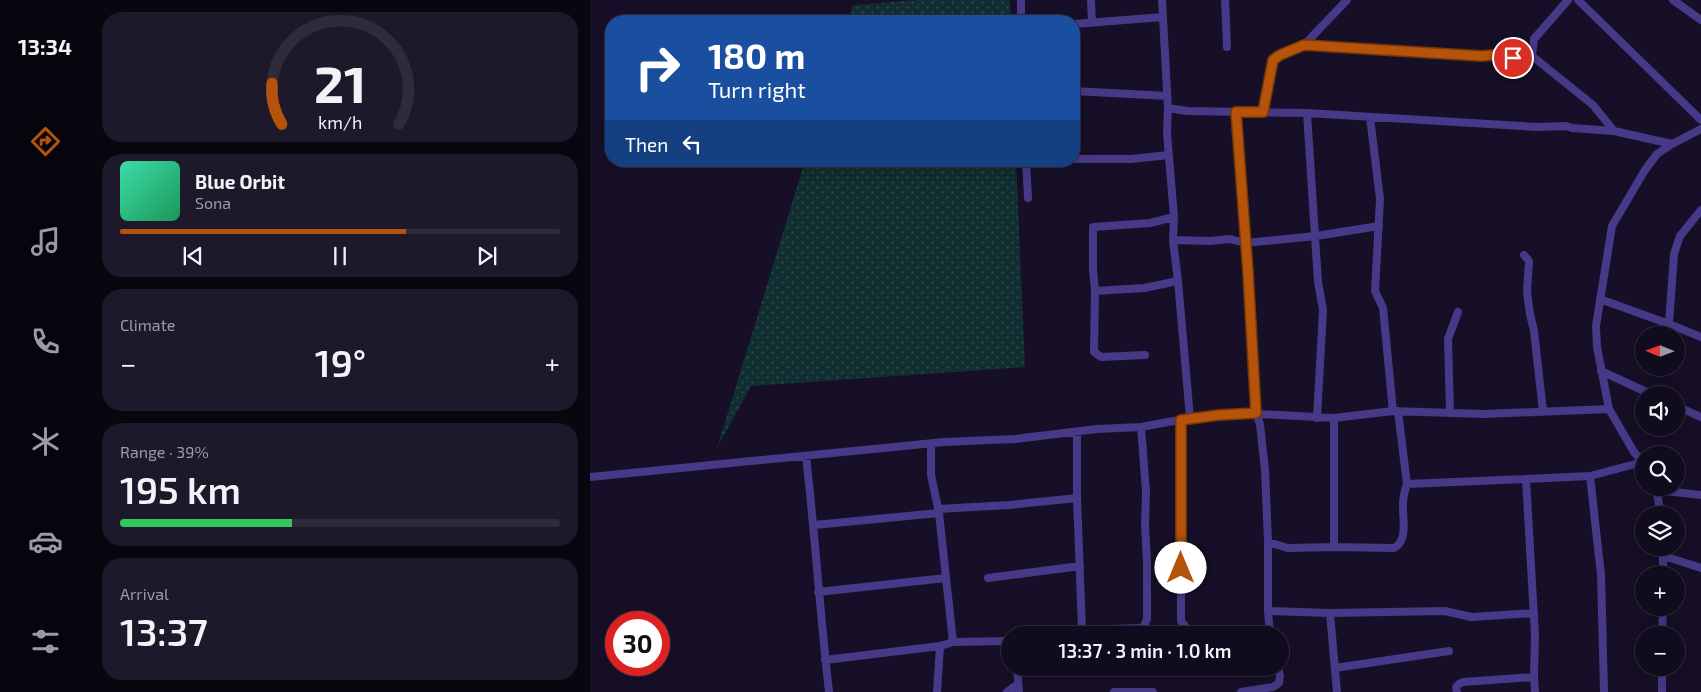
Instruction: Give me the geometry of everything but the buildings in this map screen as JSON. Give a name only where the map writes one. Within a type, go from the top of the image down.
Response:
[{"type":"street","points":[[1020,0],[1021,15]]},
{"type":"street","points":[[1092,0],[1092,23]]},
{"type":"street","points":[[1162,0],[1168,108],[1167,133],[1174,217],[1173,240],[1190,418]]},
{"type":"street","points":[[1225,0],[1226,47]]},
{"type":"street","points":[[1263,112],[1273,60],[1304,45],[1347,0]]},
{"type":"street","points":[[1532,56],[1534,39],[1568,0]]},
{"type":"street","points":[[1578,0],[1701,120]]},
{"type":"street","points":[[1672,0],[1701,20]]},
{"type":"street","points":[[1080,24],[1163,18]]},
{"type":"street","points":[[1304,45],[1481,56],[1495,55],[1526,58],[1532,56]]},
{"type":"street","points":[[1532,56],[1593,105],[1614,131]]},
{"type":"street","points":[[1080,91],[1167,96]]},
{"type":"street","points":[[1168,108],[1537,127],[1566,126],[1614,131],[1672,144]]},
{"type":"street","points":[[1236,112],[1256,413],[1260,424],[1266,470],[1269,626]]},
{"type":"street","points":[[1307,114],[1318,282],[1323,310],[1317,418]]},
{"type":"street","points":[[1268,542],[1288,548],[1334,546],[1381,549],[1394,548],[1399,545],[1403,537],[1403,501],[1407,484],[1395,411],[1383,308],[1376,291],[1380,199],[1370,117]]},
{"type":"street","points":[[1635,453],[1609,409],[1597,340],[1596,326],[1612,226],[1645,170],[1657,154],[1701,129]]},
{"type":"street","points":[[1080,159],[1130,159],[1169,155]]},
{"type":"street","points":[[1026,167],[1028,198]]},
{"type":"street","points":[[1669,324],[1674,254],[1680,236],[1701,210]]},
{"type":"street","points":[[1145,355],[1101,357],[1094,352],[1093,227],[1150,223],[1174,217]]},
{"type":"street","points":[[1173,240],[1210,241],[1230,239],[1245,243],[1316,236],[1379,226]]},
{"type":"street","points":[[1524,255],[1528,261],[1527,292],[1534,331],[1543,411]]},
{"type":"street","points":[[1095,291],[1144,288],[1178,282]]},
{"type":"street","points":[[1600,299],[1669,324],[1701,338]]},
{"type":"street","points":[[1450,413],[1448,339],[1458,312]]},
{"type":"street","points":[[1601,371],[1635,387]]},
{"type":"street","points":[[590,477],[931,444],[1015,439],[1097,429],[1141,427],[1190,418],[1256,413],[1334,418],[1395,411],[1506,413],[1609,409]]},
{"type":"street","points":[[1685,410],[1701,417]]},
{"type":"street","points":[[1334,418],[1334,546]]},
{"type":"street","points":[[1181,420],[1181,621],[1185,626]]},
{"type":"street","points":[[1141,427],[1146,491],[1147,619],[1144,626]]},
{"type":"street","points":[[1077,432],[1077,498],[1082,626]]},
{"type":"street","points":[[931,444],[931,474],[938,511],[953,642]]},
{"type":"street","points":[[806,456],[814,525],[818,592],[828,692]]},
{"type":"street","points":[[1407,484],[1590,476],[1635,464]]},
{"type":"street","points":[[1590,476],[1601,575],[1604,692]]},
{"type":"street","points":[[1526,479],[1535,635],[1535,692]]},
{"type":"street","points":[[1685,493],[1701,495]]},
{"type":"street","points":[[814,525],[1077,498]]},
{"type":"street","points":[[1663,566],[1664,556],[1701,568]]},
{"type":"street","points":[[988,578],[1080,566]]},
{"type":"street","points":[[818,592],[946,578]]},
{"type":"street","points":[[1268,611],[1445,611],[1471,617],[1534,613]]},
{"type":"street","points":[[1330,612],[1337,692]]},
{"type":"street","points":[[825,660],[940,646],[953,642],[1001,641]]},
{"type":"street","points":[[937,692],[940,646]]},
{"type":"street","points":[[1335,668],[1449,650]]},
{"type":"street","points":[[1241,692],[1265,690],[1273,687],[1278,683],[1280,676]]},
{"type":"street","points":[[1662,676],[1662,692]]},
{"type":"street","points":[[1457,692],[1456,688],[1463,682],[1534,677]]},
{"type":"street","points":[[1007,692],[1018,688]]},
{"type":"street","points":[[1114,692],[1148,692]]},
{"type":"green space","points":[[917,0],[1010,0],[1011,15],[850,15],[853,5]]},
{"type":"green space","points":[[803,167],[1016,167],[1025,367],[751,386],[717,448]]},
{"type":"route","points":[[1181,568],[1181,420],[1256,413],[1236,112],[1263,112],[1273,60],[1304,45],[1481,56],[1495,55],[1513,58]]}]
